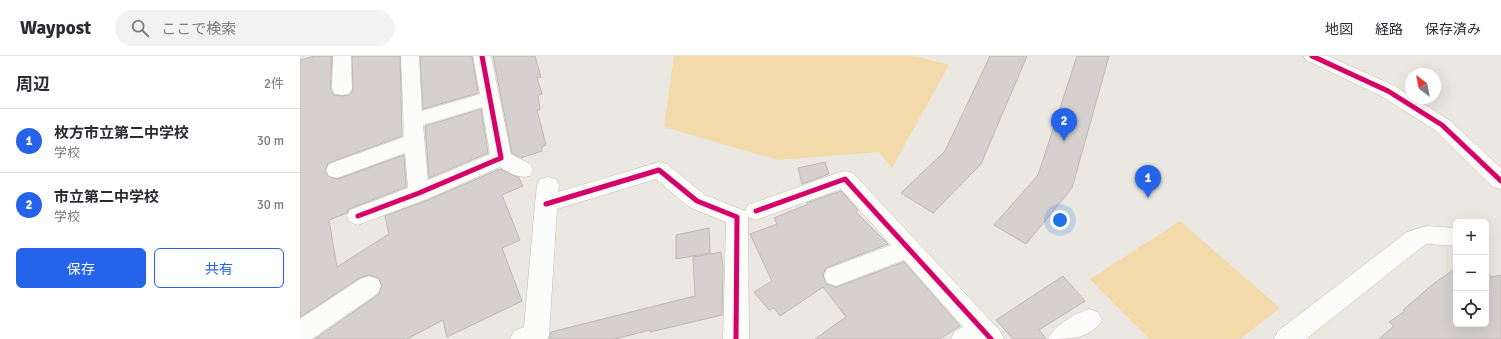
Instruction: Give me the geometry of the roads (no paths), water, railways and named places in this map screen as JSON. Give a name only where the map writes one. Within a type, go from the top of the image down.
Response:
[{"type":"street","points":[[342,56],[342,89]]},
{"type":"street","points":[[410,56],[414,141],[419,193]]},
{"type":"street","points":[[482,56],[501,158],[522,170]]},
{"type":"street","points":[[1312,56],[1388,90],[1442,126],[1501,181]]},
{"type":"street","points":[[414,121],[490,98]]},
{"type":"street","points":[[337,170],[414,141]]},
{"type":"street","points":[[358,216],[419,193],[501,158]]},
{"type":"street","points":[[523,339],[536,336],[547,194],[659,170],[697,201],[738,217],[730,337]]},
{"type":"street","points":[[756,211],[845,180],[908,248],[979,336]]},
{"type":"street","points":[[1287,339],[1415,239],[1427,235],[1453,237]]},
{"type":"street","points":[[836,276],[908,248]]},
{"type":"street","points":[[300,333],[369,286]]},
{"type":"street","points":[[1061,339],[1089,320]]},
{"type":"place","name":"市立第二中学校","points":[[1064,141]]},
{"type":"place","name":"枚方市立第二中学校","points":[[1148,198]]}]
